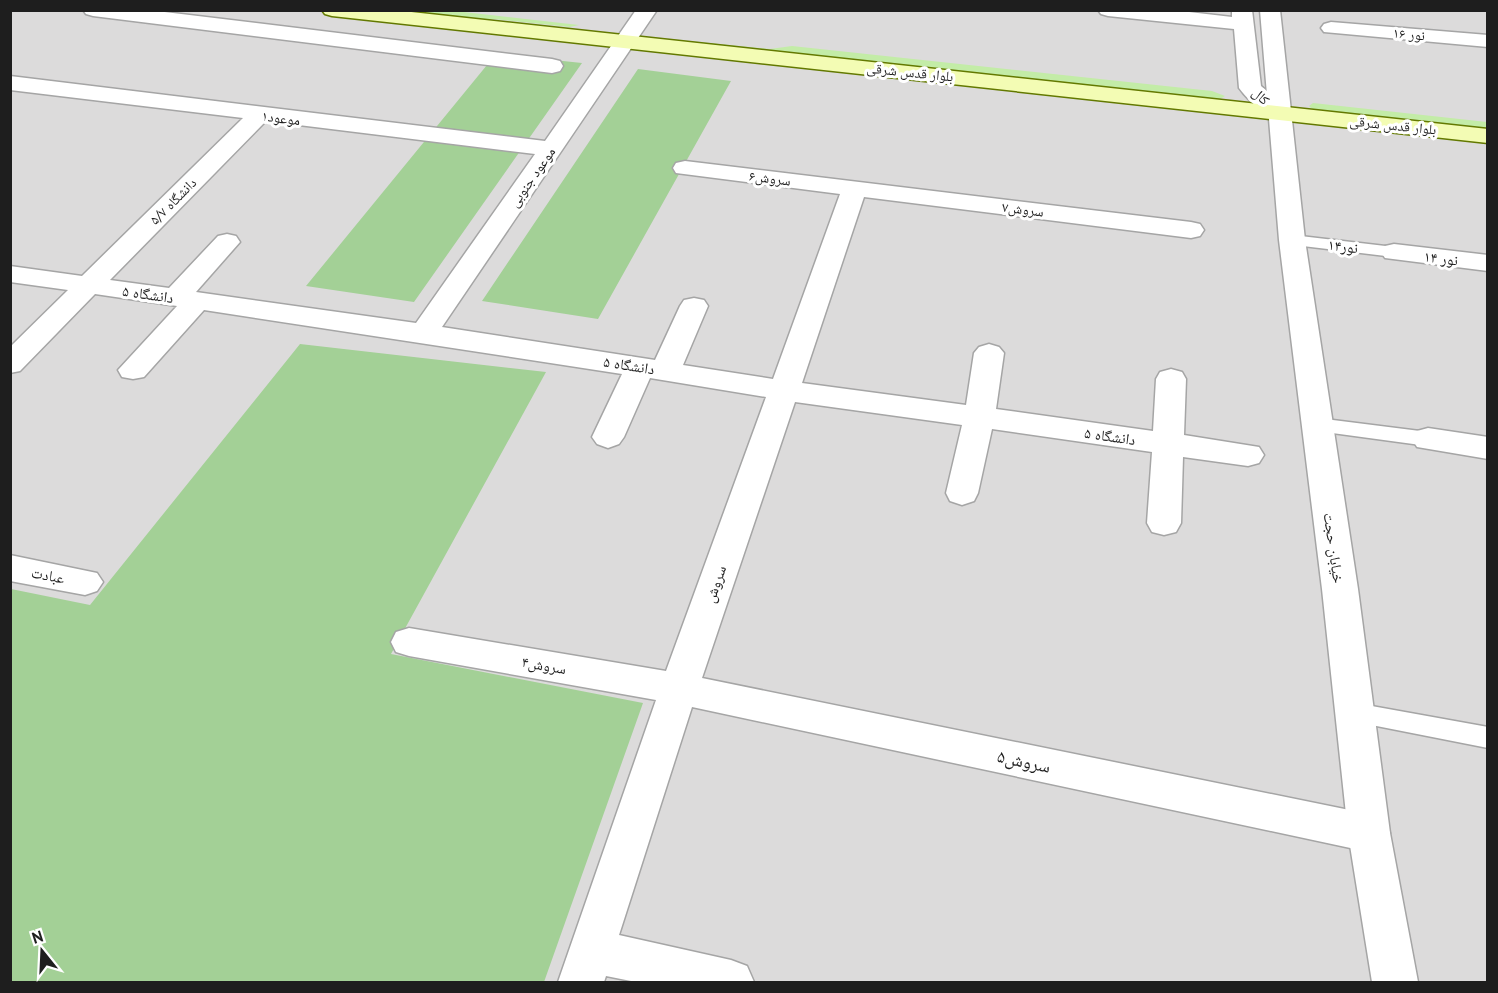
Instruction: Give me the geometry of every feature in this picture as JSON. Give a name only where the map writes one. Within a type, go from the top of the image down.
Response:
[{"type":"main road","name":"بلوار قدس شرقی","points":[[333,10],[638,24],[1285,99],[1488,136]]},
{"type":"main road","points":[[1226,86],[1250,88]]},
{"type":"street","points":[[93,10],[552,66]]},
{"type":"street","points":[[268,32],[289,10]]},
{"type":"street","points":[[1108,10],[1243,17]]},
{"type":"street","name":"کال","points":[[1243,17],[1250,88],[1285,99],[1270,10]]},
{"type":"street","name":"موعود جنوبی","points":[[424,333],[638,24]]},
{"type":"street","name":"نور ۱۶","points":[[1332,28],[1488,40]]},
{"type":"street","name":"موعود۱","points":[[10,83],[551,149]]},
{"type":"street","name":"خیابان حجت","points":[[1285,99],[1292,240],[1355,713],[1368,833],[1395,982]]},
{"type":"street","name":"دانشگاه ۵/۷","points":[[10,364],[259,115]]},
{"type":"street","name":"سروش۶","points":[[685,168],[855,188]]},
{"type":"street","name":"سروش۷","points":[[855,188],[1191,230]]},
{"type":"street","name":"سروش","points":[[586,967],[679,689],[855,188]]},
{"type":"street","points":[[132,370],[227,242]]},
{"type":"street","name":"نور ۱۴","points":[[1394,252],[1488,263]]},
{"type":"street","name":"دانشگاه ۵","points":[[10,274],[424,333],[783,390],[1248,455]]},
{"type":"street","points":[[608,436],[694,306]]},
{"type":"street","points":[[962,493],[979,417],[989,354]]},
{"type":"street","points":[[1164,523],[1171,379]]},
{"type":"street","points":[[1428,439],[1488,448]]},
{"type":"street","name":"عبادت","points":[[10,568],[85,582]]},
{"type":"street","name":"سروش۴","points":[[409,642],[679,689]]},
{"type":"street","name":"سروش۵","points":[[679,689],[1368,833]]},
{"type":"street","points":[[586,967],[731,982]]},
{"type":"lane","name":"نور۱۴","points":[[1292,240],[1394,252]]},
{"type":"lane","points":[[1317,425],[1428,439]]},
{"type":"lane","points":[[1355,713],[1488,738]]},
{"type":"shaded area","points":[[11,11],[1487,11],[1487,982],[11,982]]},
{"type":"green space","points":[[377,11],[455,11],[579,25],[570,27],[494,19],[469,20]]},
{"type":"green space","points":[[669,39],[770,49],[792,46],[1212,91],[1225,96],[1218,100],[669,42]]},
{"type":"green space","points":[[496,54],[582,63],[414,302],[306,286]]},
{"type":"green space","points":[[638,69],[731,81],[598,319],[482,301]]},
{"type":"green space","points":[[1313,103],[1487,122],[1487,130],[1324,112],[1313,110],[1309,106]]},
{"type":"green space","points":[[300,344],[546,372],[391,654],[643,703],[544,982],[11,982],[11,589],[90,605]]}]
